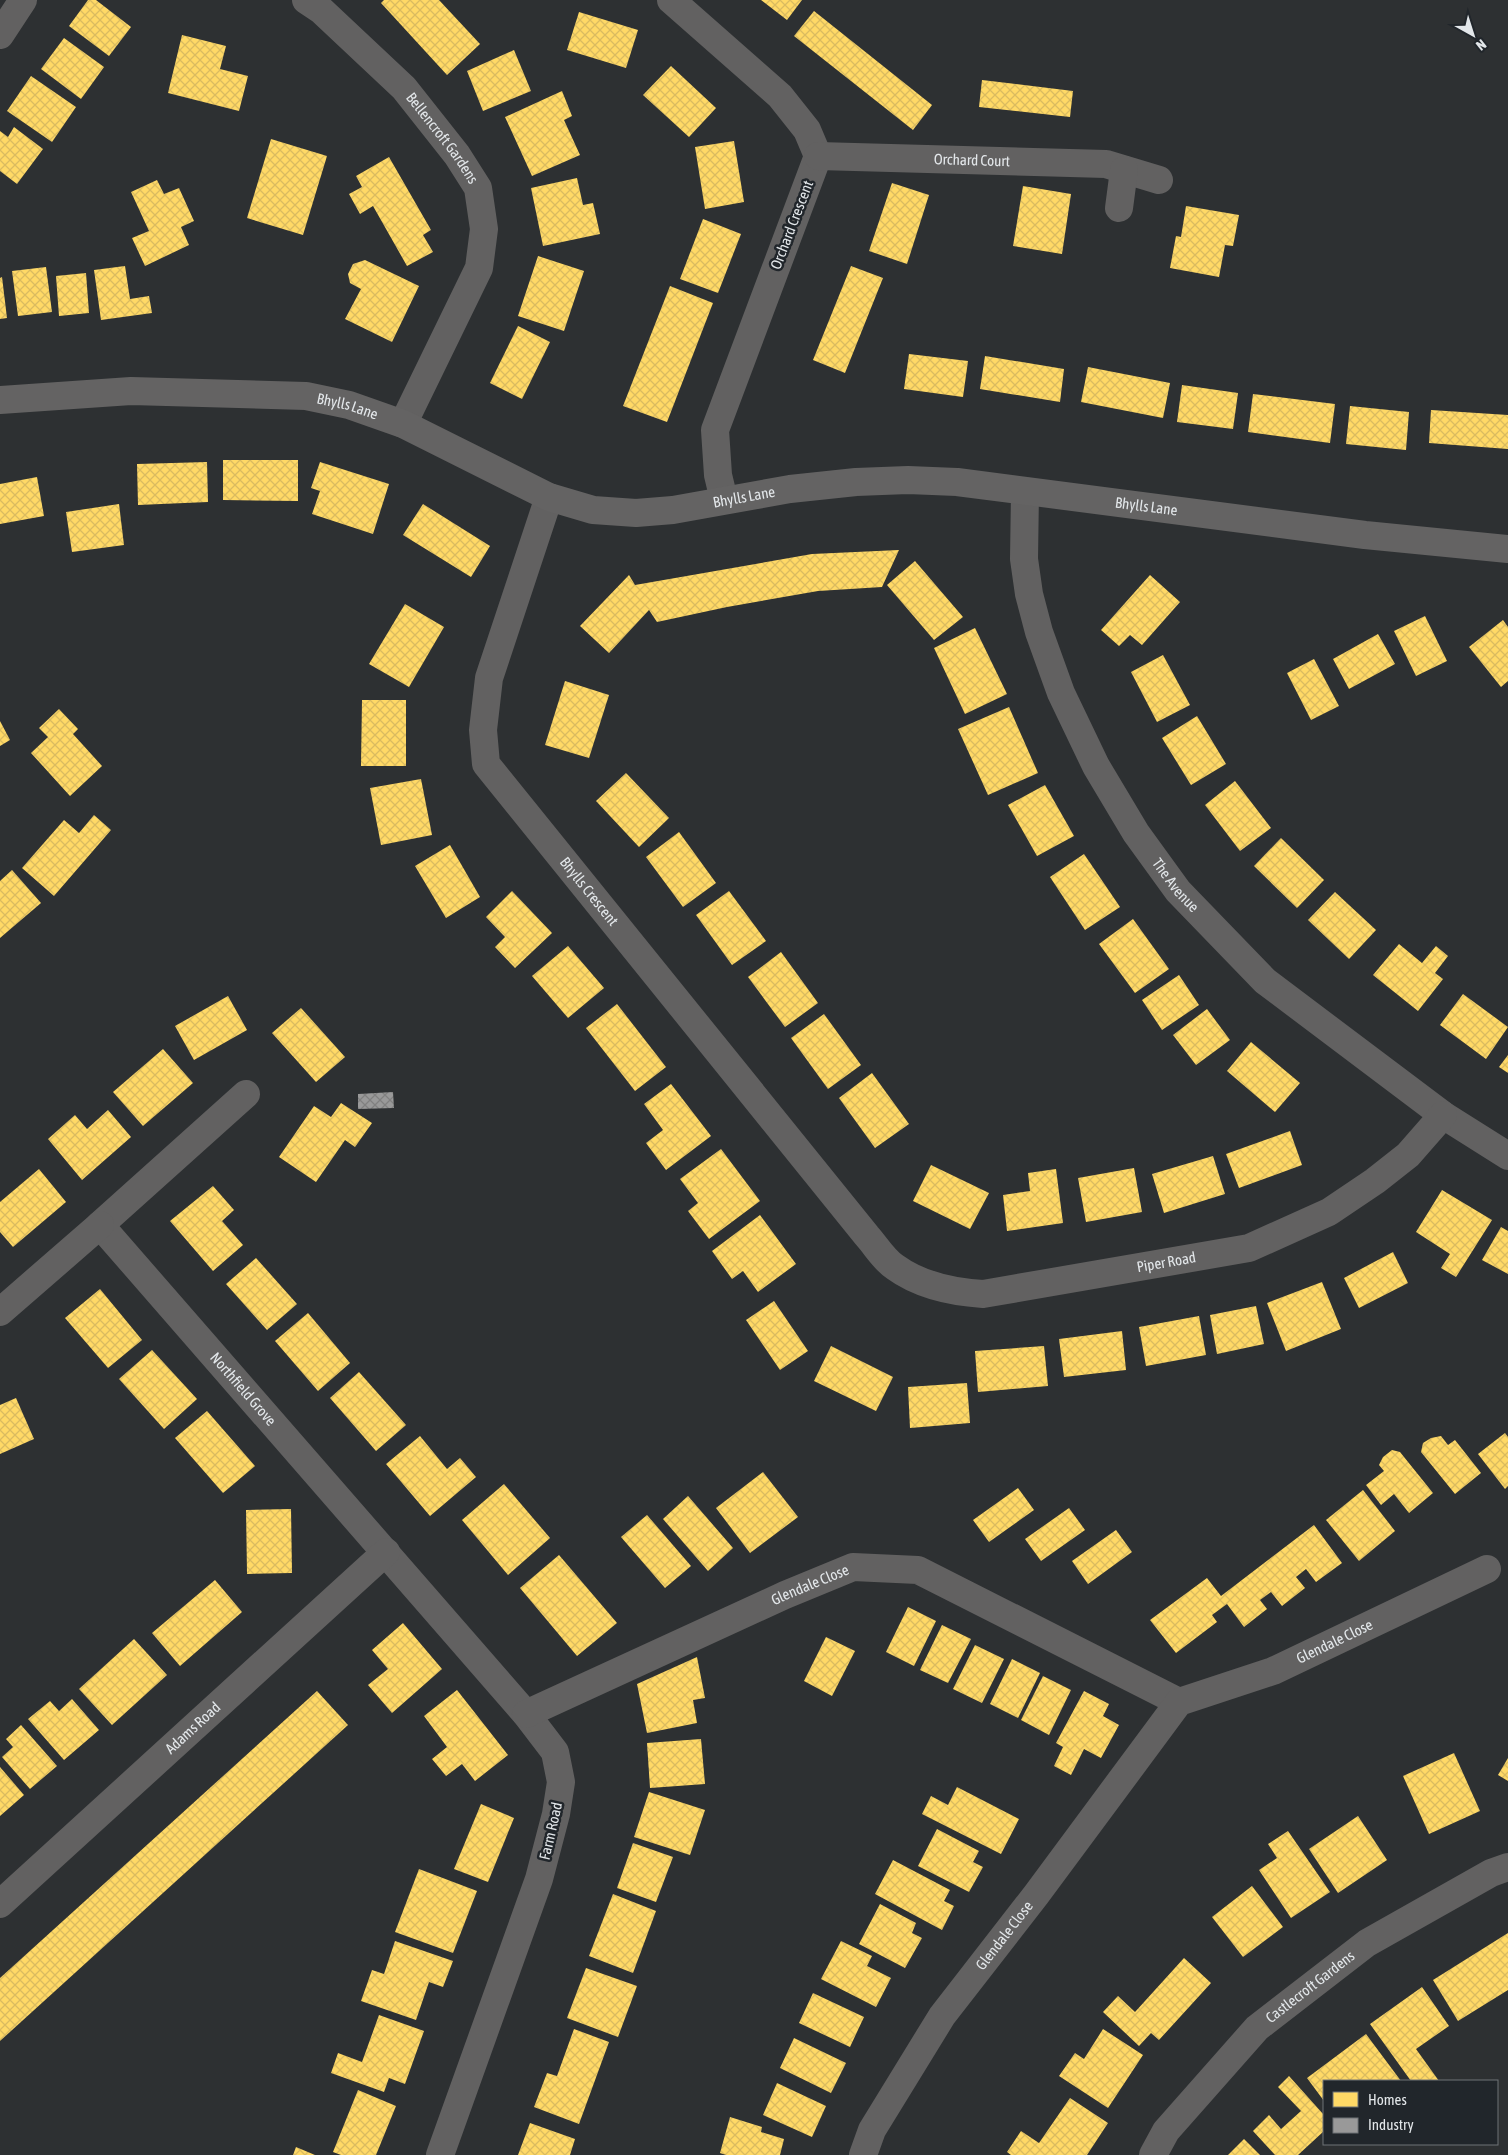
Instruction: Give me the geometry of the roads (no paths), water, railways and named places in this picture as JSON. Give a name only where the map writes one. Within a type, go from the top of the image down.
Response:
[{"type":"street","points":[[0,35],[23,0]]},
{"type":"street","name":"Bellencroft Gardens","points":[[306,0],[321,10],[404,88],[457,155],[478,188],[484,229],[480,268],[403,424]]},
{"type":"street","points":[[671,0],[780,96],[807,130],[818,156]]},
{"type":"street","name":"Orchard Court","points":[[818,156],[1106,164],[1159,180]]},
{"type":"street","name":"Orchard Crescent","points":[[724,500],[718,475],[715,430],[818,156]]},
{"type":"street","points":[[1119,208],[1124,170]]},
{"type":"street","name":"Bhylls Lane","points":[[0,400],[131,391],[306,396],[348,405],[403,424],[549,497],[593,510],[636,513],[673,510],[724,500],[856,482],[908,480],[956,482],[1364,535],[1508,549]]},
{"type":"street","name":"The Avenue","points":[[1025,492],[1024,559],[1029,594],[1039,632],[1060,693],[1096,766],[1136,833],[1178,891],[1266,981],[1443,1115],[1508,1156]]},
{"type":"street","name":"Bhylls Crescent","points":[[549,497],[488,678],[483,730],[486,764],[867,1236]]},
{"type":"street","points":[[0,1312],[246,1094]]},
{"type":"street","name":"Piper Road","points":[[867,1236],[894,1267],[921,1282],[950,1292],[983,1294],[1248,1248],[1329,1212],[1375,1181],[1408,1155],[1443,1115]]},
{"type":"street","name":"Northfield Grove","points":[[100,1225],[386,1552]]},
{"type":"street","name":"Farm Road","points":[[386,1552],[526,1714],[555,1752],[561,1782],[556,1814],[539,1879],[440,2155]]},
{"type":"street","name":"Adams Road","points":[[0,1904],[386,1552]]},
{"type":"street","name":"Glendale Close","points":[[526,1714],[785,1595],[853,1567],[918,1570],[1178,1702]]},
{"type":"street","name":"Glendale Close","points":[[863,2155],[872,2130],[942,2016],[1036,1895],[1178,1702],[1273,1671],[1487,1569]]},
{"type":"street","name":"Castlecroft Gardens","points":[[1152,2155],[1166,2131],[1257,2028],[1367,1943],[1491,1873],[1508,1867]]}]
